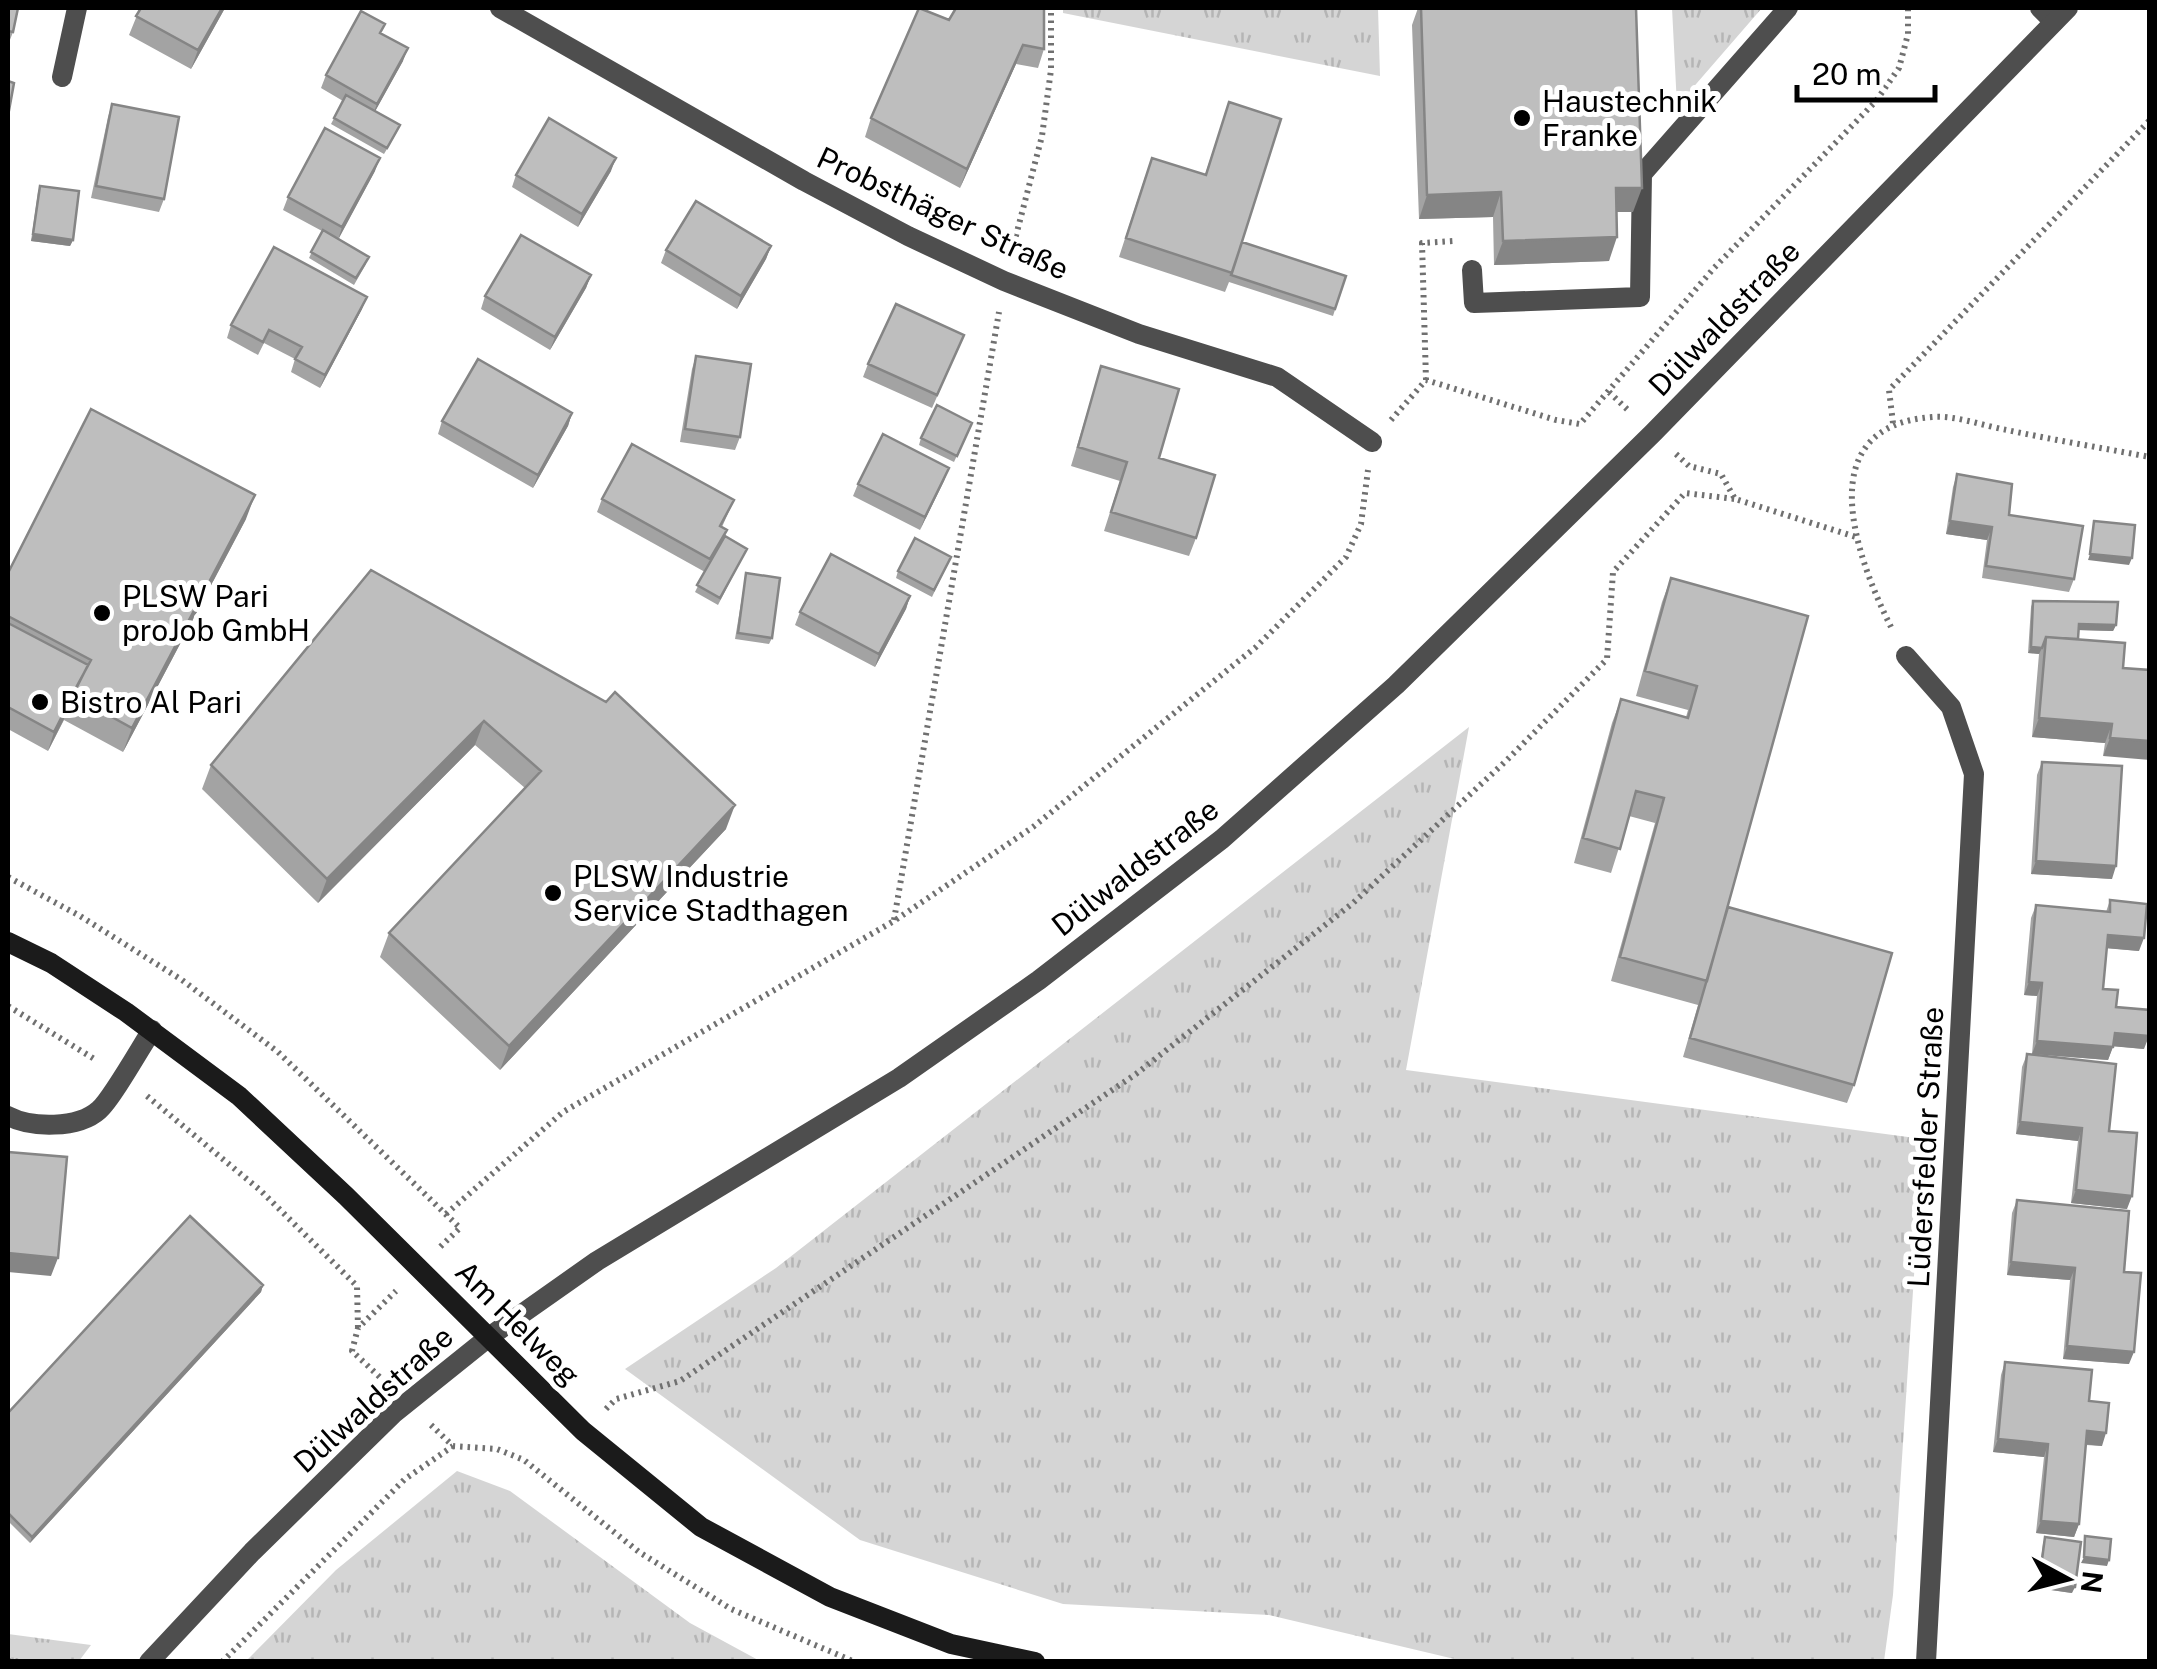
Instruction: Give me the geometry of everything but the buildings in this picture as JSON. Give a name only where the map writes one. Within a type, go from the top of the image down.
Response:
[{"type":"main road","name":"Am Helweg","points":[[8,942],[51,963],[152,1030],[239,1096],[583,1431],[701,1527],[830,1597],[951,1644],[1035,1662]]},
{"type":"street","points":[[62,77],[77,8]]},
{"type":"street","name":"Probsthäger Straße","points":[[500,8],[804,182],[1004,281],[1138,334],[1277,376],[1372,442]]},
{"type":"street","points":[[1472,270],[1474,303],[1640,297],[1642,174],[1788,8]]},
{"type":"street","name":"Dülwaldstraße","points":[[149,1662],[252,1552],[406,1402],[489,1337],[597,1261],[899,1078],[1039,980],[1222,839],[1410,672],[1653,433],[2054,12]]},
{"type":"street","name":"Lüdersfelder Straße","points":[[1906,656],[1951,708],[1974,774],[1926,1662]]},
{"type":"street","points":[[8,1116],[60,1126],[98,1111],[152,1030]]},
{"type":"path","points":[[894,922],[1004,281],[1042,136],[1051,70],[1051,8]]},
{"type":"path","points":[[446,1214],[563,1112],[894,922],[1033,827],[1256,647],[1346,557],[1361,524],[1372,442],[1426,380],[1580,424],[1714,268],[1876,101],[1899,68],[1908,34],[1908,8]]},
{"type":"path","points":[[1893,422],[1890,390],[2150,120]]},
{"type":"path","points":[[1906,656],[1875,596],[1856,537],[1851,485],[1863,447],[1893,422],[1936,416],[2150,457]]},
{"type":"path","points":[[1689,466],[1721,474],[1735,499]]},
{"type":"path","points":[[583,1431],[616,1400],[680,1380],[1136,1074],[1353,903],[1508,760],[1606,659],[1613,572],[1686,493],[1735,499],[1856,537]]},
{"type":"path","points":[[8,877],[80,916],[182,980],[278,1052],[460,1228],[358,1328]]},
{"type":"path","points":[[8,1006],[121,1076],[260,1190],[357,1286],[358,1328],[352,1351],[453,1446]]},
{"type":"path","points":[[222,1662],[404,1479],[453,1446],[498,1449],[524,1460],[639,1552],[732,1609],[855,1662]]},
{"type":"path","points":[[8,1660],[23,1662]]},
{"type":"green space","points":[[1063,8],[1378,8],[1380,76],[1063,13]]},
{"type":"green space","points":[[1672,8],[1762,8],[1677,106]]},
{"type":"green space","points":[[1469,727],[1406,1070],[1923,1139],[1893,1595],[1884,1661],[1463,1661],[1269,1615],[1063,1604],[860,1540],[625,1369],[776,1268]]},
{"type":"green space","points":[[457,1471],[510,1491],[690,1623],[760,1661],[246,1661],[336,1570]]},
{"type":"green space","points":[[8,1634],[91,1645],[79,1661],[8,1661]]},
{"type":"place","name":"Haustechnik Franke","points":[[1522,118]]},
{"type":"place","name":"PLSW Pari proJob GmbH","points":[[102,613]]},
{"type":"place","name":"Bistro Al Pari","points":[[40,702]]},
{"type":"place","name":"PLSW Industrie Service Stadthagen","points":[[553,893]]}]
